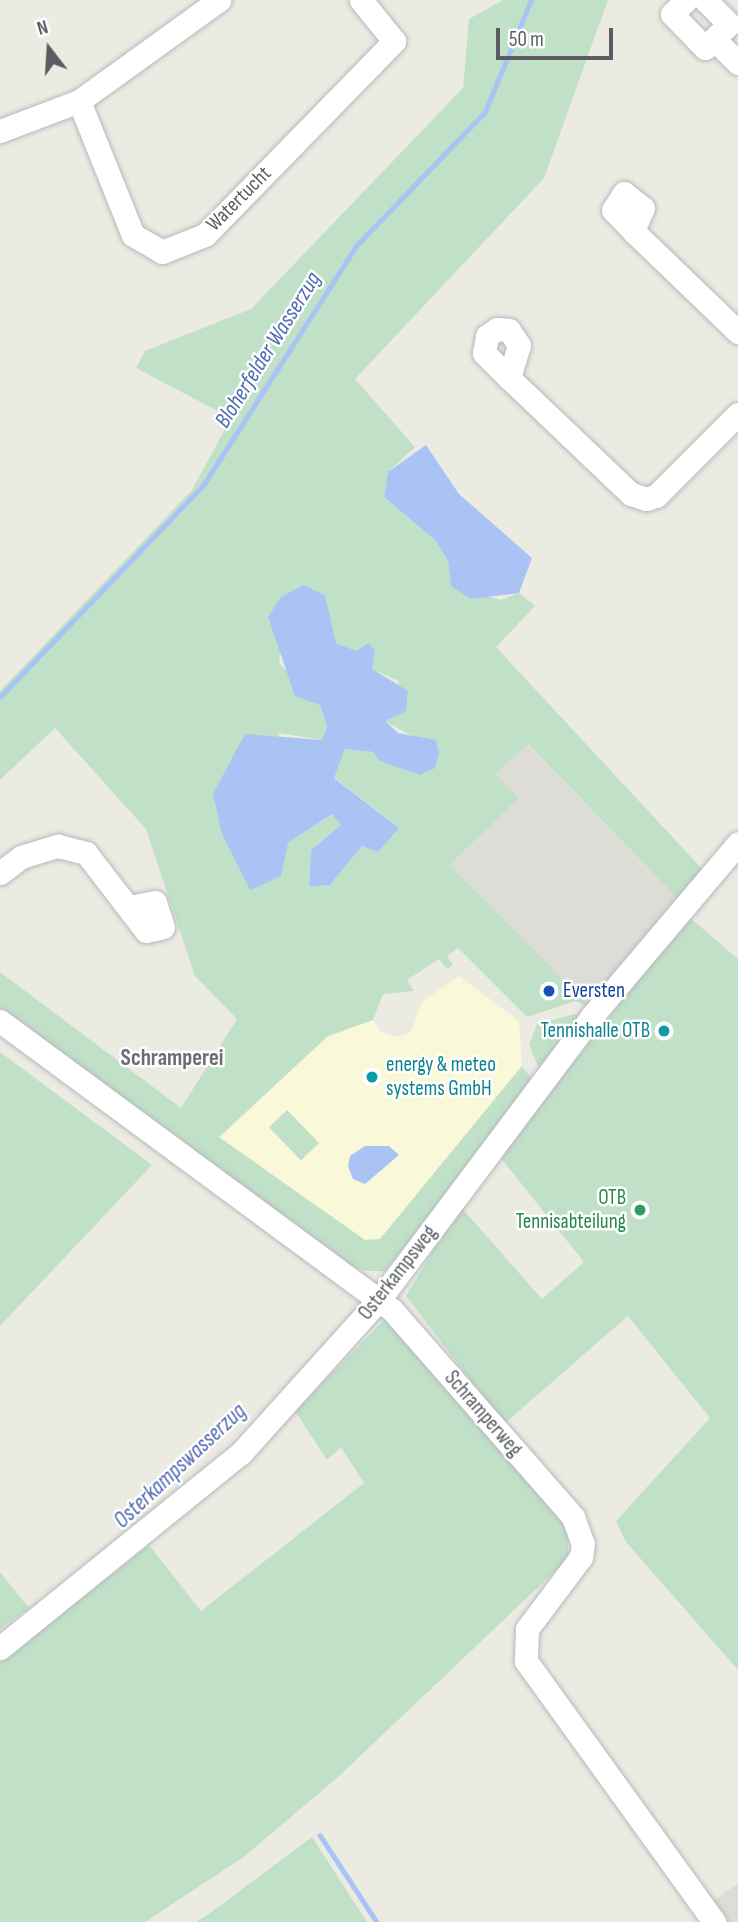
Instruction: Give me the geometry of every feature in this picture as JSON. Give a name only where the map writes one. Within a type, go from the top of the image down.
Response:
[{"type":"street","points":[[0,131],[79,101],[219,0]]},
{"type":"street","name":"Watertucht","points":[[79,101],[133,234],[162,252],[205,235],[394,40],[361,0]]},
{"type":"street","points":[[686,0],[672,14],[705,48],[727,26]]},
{"type":"street","points":[[705,0],[727,26],[738,63]]},
{"type":"street","points":[[633,231],[738,332]]},
{"type":"street","points":[[509,378],[631,494],[646,499],[656,496],[738,414]]},
{"type":"street","name":"Osterkampsweg","points":[[0,1648],[241,1453],[379,1300],[592,1016],[738,843]]},
{"type":"street","points":[[0,873],[21,857],[58,846],[86,853],[130,907]]},
{"type":"street","name":"Schramperweg","points":[[0,1021],[379,1300],[577,1523],[581,1557],[527,1629],[526,1661],[714,1922]]},
{"type":"shaded area","points":[[503,0],[608,0],[544,178],[355,379],[415,447],[388,472],[384,497],[435,540],[448,561],[451,586],[501,600],[519,593],[535,606],[496,647],[704,871],[680,901],[528,744],[496,774],[518,798],[450,865],[590,1007],[575,1001],[527,1017],[458,948],[447,956],[453,965],[447,969],[439,959],[407,980],[414,991],[383,994],[373,1020],[328,1036],[219,1137],[365,1240],[380,1239],[522,1066],[536,1085],[385,1271],[365,1271],[343,1263],[171,1141],[0,1008],[0,972],[181,1108],[237,1019],[195,976],[146,829],[55,728],[0,780],[0,691],[192,490],[231,418],[136,368],[145,351],[251,309],[463,88],[469,19]],"holes":[[[330,624],[336,643],[356,651],[367,643],[375,650],[372,669],[399,681],[384,721],[424,742],[373,752],[345,749],[334,777],[399,828],[362,846],[330,885],[309,887],[311,850],[341,825],[332,814],[288,843],[279,733],[322,740],[327,726],[320,705],[279,663],[281,646]]]},
{"type":"shaded area","points":[[527,744],[680,901],[590,1007],[450,865],[517,798],[496,774]]},
{"type":"shaded area","name":"OTB Tennisabteilung","points":[[688,916],[738,959],[738,1670],[626,1542],[616,1521],[710,1418],[628,1316],[504,1424],[406,1296],[460,1206],[542,1299],[584,1262],[500,1157]]},
{"type":"shaded area","name":"energy & meteo systems GmbH","points":[[459,976],[519,1021],[522,1066],[380,1239],[365,1240],[219,1138],[328,1036],[373,1020],[381,1032],[398,1037],[411,1032],[422,1002]]},
{"type":"shaded area","points":[[575,1014],[585,1019],[541,1073],[529,1045],[537,1024]]},
{"type":"shaded area","points":[[0,1052],[152,1165],[0,1326]]},
{"type":"shaded area","points":[[287,1110],[319,1143],[301,1160],[269,1127]]},
{"type":"shaded area","points":[[386,1318],[552,1507],[568,1534],[568,1559],[338,1777],[245,1856],[145,1922],[0,1922],[0,1663],[149,1545],[201,1611],[364,1483],[341,1447],[327,1460],[295,1411]]},
{"type":"shaded area","points":[[0,1572],[29,1608],[0,1629]]},
{"type":"shaded area","points":[[312,1837],[367,1922],[196,1922],[213,1911]]},
{"type":"shaded area","points":[[738,1883],[738,1922],[726,1922],[712,1902]]},
{"type":"water","points":[[426,445],[459,494],[532,558],[519,593],[471,599],[451,586],[448,561],[435,540],[384,497],[388,472]]},
{"type":"water","points":[[303,585],[325,595],[336,643],[356,651],[368,643],[375,650],[372,669],[408,691],[406,711],[385,721],[398,733],[436,740],[439,754],[435,768],[420,775],[380,761],[373,752],[345,749],[334,778],[399,828],[378,852],[362,846],[330,885],[309,887],[311,850],[341,825],[332,814],[288,843],[281,876],[250,890],[222,834],[213,794],[245,734],[322,740],[327,726],[320,705],[295,696],[268,617],[281,597]]},
{"type":"water","points":[[365,1146],[389,1146],[399,1155],[365,1184],[353,1179],[348,1166],[350,1156]]},
{"type":"waterway","name":"Bloherfelder Wasserzug","points":[[0,697],[204,484],[356,246],[485,112],[531,0]]},
{"type":"waterway","points":[[320,1835],[377,1922]]},
{"type":"place","name":"Eversten","points":[[549,991]]},
{"type":"place","name":"Tennishalle OTB","points":[[664,1031]]},
{"type":"place","name":"energy & meteo systems GmbH","points":[[372,1077]]},
{"type":"place","name":"OTB Tennisabteilung","points":[[640,1210]]},
{"type":"district","name":"Schramperei","points":[[172,1058]]},
{"type":"water label","name":"Osterkampswasserzug","points":[[180,1466]]}]
